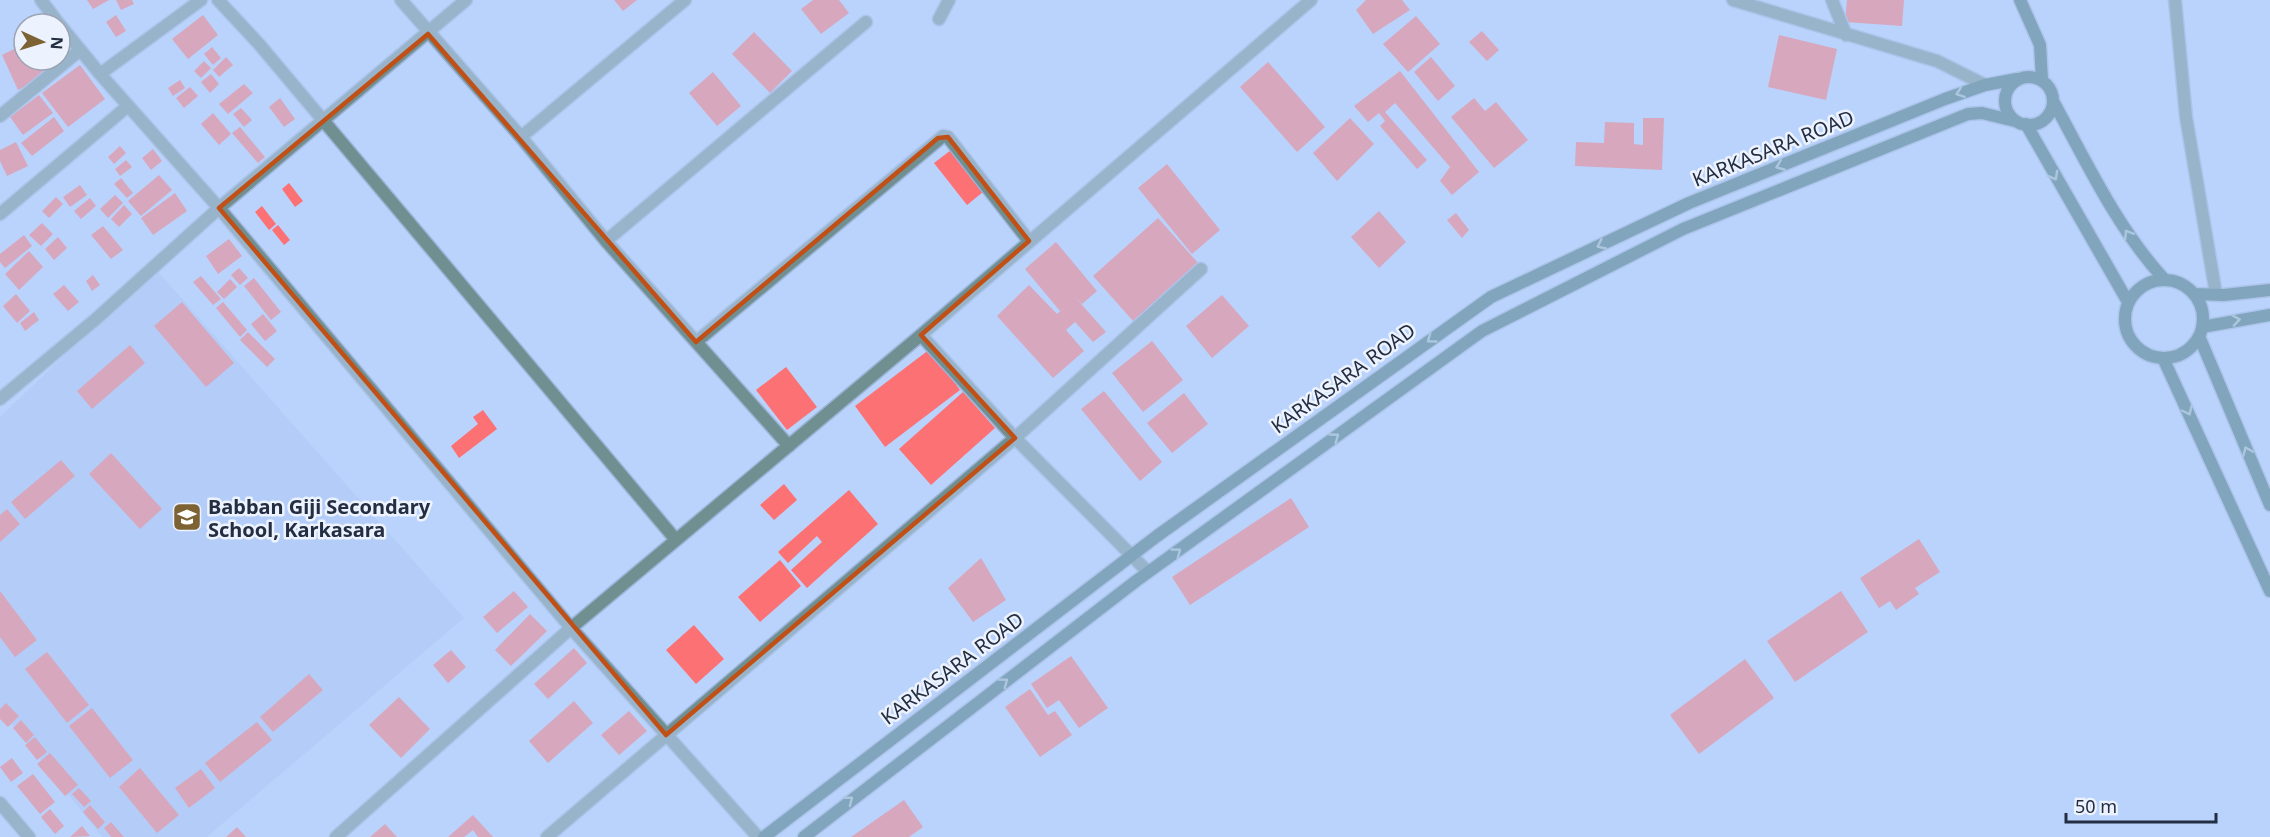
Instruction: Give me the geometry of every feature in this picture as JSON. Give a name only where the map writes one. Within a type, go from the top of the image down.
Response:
[{"type":"main road","points":[[2020,0],[2040,45],[2042,80]]},
{"type":"main road","points":[[2128,302],[2020,123],[2005,105],[2010,86],[2017,79],[2025,76],[2042,80],[2048,86],[2053,101],[2139,252],[2164,279],[2186,286],[2200,304],[2201,331],[2270,505]]},
{"type":"main road","name":"KARKASARA ROAD","points":[[764,837],[1133,554],[1491,297],[1689,203],[1985,84],[2017,79]]},
{"type":"main road","points":[[2020,123],[2035,124],[2044,120],[2050,112],[2053,101]]},
{"type":"main road","name":"KARKASARA ROAD","points":[[804,837],[1148,572],[1501,319],[1683,230],[1968,114],[1982,113],[2020,123]]},
{"type":"main road","points":[[2164,279],[2143,286],[2128,302],[2125,313],[2128,335],[2142,352],[2163,358],[2185,352],[2201,331],[2270,315]]},
{"type":"main road","points":[[2194,294],[2270,290]]},
{"type":"main road","points":[[2163,358],[2270,591]]},
{"type":"street","points":[[41,0],[50,12]]},
{"type":"street","points":[[100,74],[201,0]]},
{"type":"street","points":[[218,0],[322,119],[676,540]]},
{"type":"street","points":[[401,0],[428,34],[520,137],[606,241],[789,446]]},
{"type":"street","points":[[0,399],[96,319],[322,119],[428,34],[466,0]]},
{"type":"street","points":[[520,137],[685,0]]},
{"type":"street","points":[[939,19],[949,0]]},
{"type":"street","points":[[336,837],[571,628],[921,335],[1311,0]]},
{"type":"street","points":[[1733,0],[1937,61],[1985,84]]},
{"type":"street","points":[[1832,0],[1846,35]]},
{"type":"street","points":[[2175,0],[2186,117],[2216,294]]},
{"type":"street","points":[[606,241],[866,22]]},
{"type":"street","points":[[72,40],[219,208],[571,628],[758,837]]},
{"type":"street","points":[[0,117],[80,50]]},
{"type":"street","points":[[0,214],[128,106]]},
{"type":"street","points":[[696,342],[943,136],[948,137],[1029,242]]},
{"type":"street","points":[[546,837],[1015,438],[1201,269]]},
{"type":"street","points":[[921,335],[1015,438],[1133,554],[1148,572]]},
{"type":"street","points":[[0,803],[29,837]]},
{"type":"highlighted area","points":[[428,34],[696,342],[938,138],[948,137],[1029,241],[921,335],[1015,438],[666,735],[219,208]]},
{"type":"shaded area","name":"Babban Giji Secondary School, Karkasara","points":[[155,268],[464,618],[207,837],[102,837],[0,709],[0,417]]},
{"type":"building","points":[[87,0],[109,0],[93,9]]},
{"type":"building","points":[[116,0],[132,0],[134,4],[121,10]]},
{"type":"building","points":[[614,0],[637,0],[623,11]]},
{"type":"building","points":[[813,0],[839,0],[849,13],[821,34],[801,9]]},
{"type":"building","points":[[1366,0],[1402,0],[1410,10],[1373,34],[1356,10]]},
{"type":"building","points":[[1847,0],[1904,0],[1902,26],[1845,22]]},
{"type":"building","points":[[116,15],[126,31],[116,37],[106,22]]},
{"type":"building","points":[[203,15],[218,35],[188,59],[172,39]]},
{"type":"building","points":[[1416,16],[1440,44],[1408,72],[1383,44]]},
{"type":"building","points":[[1482,31],[1499,50],[1487,61],[1469,42]]},
{"type":"building","points":[[754,32],[792,71],[770,93],[732,54]]},
{"type":"building","points":[[1779,35],[1837,49],[1826,100],[1768,87]]},
{"type":"building","points":[[212,47],[221,58],[213,65],[204,54]]},
{"type":"building","points":[[12,50],[12,72],[50,72],[51,74],[18,90],[2,55]]},
{"type":"building","points":[[226,57],[233,65],[219,77],[213,70]]},
{"type":"building","points":[[1431,57],[1455,86],[1438,101],[1414,72]]},
{"type":"building","points":[[204,61],[211,68],[201,78],[194,71]]},
{"type":"building","points":[[1268,62],[1325,127],[1297,152],[1240,87]]},
{"type":"building","points":[[80,65],[105,99],[68,127],[42,93]]},
{"type":"building","points":[[1400,71],[1479,172],[1452,195],[1440,181],[1450,167],[1395,103],[1385,112],[1427,160],[1417,169],[1380,126],[1385,121],[1379,113],[1368,122],[1354,106]]},
{"type":"building","points":[[713,72],[741,106],[717,126],[689,93]]},
{"type":"building","points":[[211,74],[219,84],[210,93],[201,82]]},
{"type":"building","points":[[180,80],[185,88],[173,96],[168,88]]},
{"type":"building","points":[[244,84],[253,93],[228,114],[219,104]]},
{"type":"building","points":[[190,87],[198,96],[184,108],[176,98]]},
{"type":"building","points":[[39,95],[53,113],[23,135],[10,117]]},
{"type":"building","points":[[280,98],[295,119],[284,127],[269,107]]},
{"type":"building","points":[[1474,98],[1485,111],[1496,102],[1528,140],[1494,168],[1451,117]]},
{"type":"building","points":[[241,108],[252,120],[244,127],[233,114]]},
{"type":"building","points":[[213,113],[231,134],[219,145],[201,124]]},
{"type":"building","points":[[54,117],[64,131],[32,156],[21,143]]},
{"type":"building","points":[[1350,118],[1374,144],[1337,181],[1313,153]]},
{"type":"building","points":[[1643,118],[1664,118],[1662,170],[1575,166],[1576,142],[1604,143],[1605,122],[1634,123],[1634,144],[1643,145]]},
{"type":"building","points":[[240,127],[265,157],[258,163],[232,133]]},
{"type":"building","points":[[16,142],[28,166],[7,176],[0,161],[0,150]]},
{"type":"building","points":[[120,146],[126,153],[114,164],[108,157]]},
{"type":"building","points":[[955,147],[988,188],[967,205],[934,163]]},
{"type":"building","points":[[153,149],[162,161],[151,170],[142,158]]},
{"type":"building","points":[[126,160],[132,167],[120,176],[115,169]]},
{"type":"building","points":[[1167,164],[1220,230],[1192,254],[1138,188]]},
{"type":"building","points":[[159,175],[172,190],[141,216],[128,201]]},
{"type":"building","points":[[121,178],[133,193],[127,198],[114,184]]},
{"type":"building","points":[[289,183],[303,201],[295,207],[282,189]]},
{"type":"building","points":[[80,185],[87,195],[70,207],[63,197]]},
{"type":"building","points":[[175,193],[187,211],[153,235],[141,218]]},
{"type":"building","points":[[115,195],[123,203],[108,218],[100,209]]},
{"type":"building","points":[[56,197],[63,204],[49,218],[42,211]]},
{"type":"building","points":[[90,198],[96,206],[81,219],[74,211]]},
{"type":"building","points":[[124,205],[132,214],[119,227],[111,219]]},
{"type":"building","points":[[262,206],[276,224],[269,230],[255,212]]},
{"type":"building","points":[[1379,211],[1406,242],[1379,268],[1351,237]]},
{"type":"building","points":[[1456,213],[1469,230],[1462,238],[1447,220]]},
{"type":"building","points":[[1158,218],[1199,264],[1134,322],[1093,276]]},
{"type":"building","points":[[42,223],[53,234],[41,246],[29,235]]},
{"type":"building","points":[[278,225],[290,240],[284,245],[272,230]]},
{"type":"building","points":[[103,226],[123,250],[111,259],[91,235]]},
{"type":"building","points":[[24,235],[32,246],[5,268],[0,262],[0,254]]},
{"type":"building","points":[[58,237],[67,248],[54,260],[45,249]]},
{"type":"building","points":[[229,239],[242,256],[218,274],[206,256]]},
{"type":"building","points":[[1056,242],[1097,291],[1082,304],[1075,297],[1106,332],[1093,342],[1075,322],[1066,330],[1084,351],[1053,378],[997,316],[1029,285],[1057,314],[1066,306],[1060,311],[1025,269]]},
{"type":"building","points":[[29,251],[43,267],[19,290],[5,274]]},
{"type":"building","points":[[239,268],[248,278],[240,285],[231,275]]},
{"type":"building","points":[[93,275],[100,285],[92,291],[86,281]]},
{"type":"building","points":[[201,276],[221,299],[213,305],[193,282]]},
{"type":"building","points":[[254,278],[281,312],[271,320],[244,286]]},
{"type":"building","points":[[230,279],[237,287],[224,299],[217,292]]},
{"type":"building","points":[[64,285],[79,302],[68,311],[53,294]]},
{"type":"building","points":[[16,294],[30,311],[17,323],[3,306]]},
{"type":"building","points":[[1222,295],[1249,326],[1212,358],[1186,326]]},
{"type":"building","points":[[182,302],[234,363],[206,387],[154,326]]},
{"type":"building","points":[[223,302],[247,330],[240,337],[216,308]]},
{"type":"building","points":[[34,312],[39,320],[25,331],[20,323]]},
{"type":"building","points":[[263,314],[277,331],[265,341],[251,324]]},
{"type":"building","points":[[248,332],[275,359],[267,367],[240,340]]},
{"type":"building","points":[[1152,341],[1183,380],[1143,412],[1112,373]]},
{"type":"building","points":[[130,345],[145,363],[92,409],[77,391]]},
{"type":"building","points":[[930,349],[960,390],[885,447],[855,406]]},
{"type":"building","points":[[786,367],[817,407],[787,430],[756,390]]},
{"type":"building","points":[[1104,391],[1162,462],[1140,481],[1081,409]]},
{"type":"building","points":[[963,392],[995,428],[931,485],[899,449]]},
{"type":"building","points":[[1184,393],[1208,424],[1172,453],[1147,423]]},
{"type":"building","points":[[483,410],[497,429],[459,458],[451,446],[478,424],[473,417]]},
{"type":"building","points":[[111,453],[162,509],[140,529],[89,474]]},
{"type":"building","points":[[61,460],[75,476],[25,519],[11,502]]},
{"type":"building","points":[[784,484],[797,500],[774,520],[760,505]]},
{"type":"building","points":[[849,490],[878,524],[807,588],[791,570],[822,542],[817,536],[788,563],[778,552]]},
{"type":"building","points":[[1291,498],[1309,527],[1190,605],[1172,577]]},
{"type":"building","points":[[7,509],[20,524],[0,542],[0,515]]},
{"type":"building","points":[[1919,539],[1940,572],[1915,588],[1919,594],[1896,610],[1890,601],[1879,608],[1860,578]]},
{"type":"building","points":[[981,558],[1006,600],[973,622],[948,588]]},
{"type":"building","points":[[780,560],[801,586],[760,622],[738,597]]},
{"type":"building","points":[[0,591],[37,640],[15,657],[0,637]]},
{"type":"building","points":[[514,591],[528,607],[497,633],[483,617]]},
{"type":"building","points":[[1841,591],[1868,632],[1795,682],[1767,641]]},
{"type":"building","points":[[530,614],[547,631],[511,666],[495,650]]},
{"type":"building","points":[[694,625],[724,659],[696,684],[666,650]]},
{"type":"building","points":[[574,648],[587,663],[548,699],[534,684]]},
{"type":"building","points":[[451,650],[466,667],[448,683],[433,665]]},
{"type":"building","points":[[47,652],[89,705],[67,723],[25,669]]},
{"type":"building","points":[[1071,656],[1108,708],[1079,728],[1059,700],[1047,708],[1031,684]]},
{"type":"building","points":[[1745,659],[1774,698],[1699,754],[1670,715]]},
{"type":"building","points":[[309,674],[323,690],[273,732],[260,717]]},
{"type":"building","points":[[1030,689],[1048,715],[1055,711],[1072,735],[1040,757],[1005,707]]},
{"type":"building","points":[[399,697],[430,729],[401,758],[369,725]]},
{"type":"building","points":[[574,701],[593,723],[548,763],[529,741]]},
{"type":"building","points":[[6,703],[19,716],[8,727],[0,719],[0,709]]},
{"type":"building","points":[[92,708],[133,760],[110,778],[69,726]]},
{"type":"building","points":[[629,711],[647,731],[619,755],[601,735]]},
{"type":"building","points":[[21,720],[34,735],[26,743],[13,728]]},
{"type":"building","points":[[257,722],[272,740],[220,782],[205,763]]},
{"type":"building","points":[[35,737],[47,752],[37,760],[25,745]]},
{"type":"building","points":[[50,753],[78,785],[65,796],[37,764]]},
{"type":"building","points":[[12,758],[23,773],[11,782],[0,767]]},
{"type":"building","points":[[140,768],[179,815],[157,833],[119,787]]},
{"type":"building","points":[[201,769],[215,788],[189,808],[175,788]]},
{"type":"building","points":[[33,774],[55,802],[40,814],[17,786]]},
{"type":"building","points":[[79,788],[91,801],[84,807],[72,794]]},
{"type":"building","points":[[904,800],[923,827],[909,837],[851,837]]},
{"type":"building","points":[[90,805],[105,822],[98,829],[83,812]]},
{"type":"building","points":[[50,809],[64,826],[55,834],[41,817]]},
{"type":"building","points":[[473,815],[493,837],[478,837],[473,830],[464,837],[448,837]]},
{"type":"building","points":[[111,822],[124,837],[111,837],[104,828]]},
{"type":"building","points":[[385,824],[397,837],[370,837]]},
{"type":"building","points":[[82,826],[90,836],[70,837]]},
{"type":"building","points":[[237,827],[246,837],[226,837]]},
{"type":"place","name":"Babban Giji Secondary School, Karkasara","points":[[187,517]]}]
